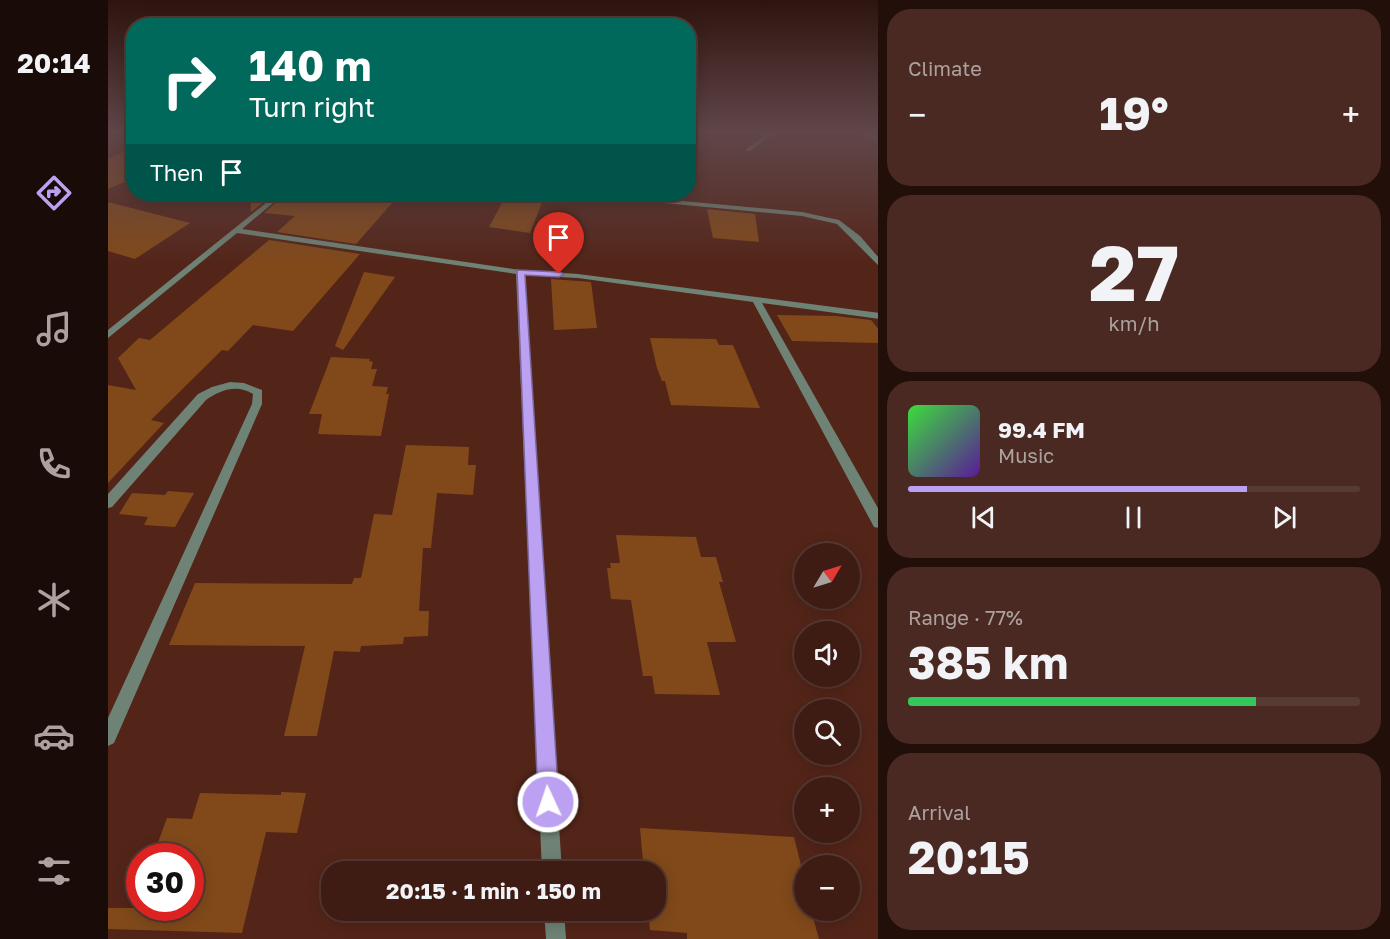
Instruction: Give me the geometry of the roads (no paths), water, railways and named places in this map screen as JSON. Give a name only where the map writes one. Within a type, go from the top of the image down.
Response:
[{"type":"street","points":[[108,335],[273,201]]},
{"type":"street","points":[[693,201],[802,214],[839,222],[857,238],[878,263]]},
{"type":"street","points":[[237,231],[520,272],[578,276],[878,316]]},
{"type":"street","points":[[520,272],[551,861]]},
{"type":"street","points":[[755,298],[878,521]]},
{"type":"street","points":[[108,503],[202,397],[218,386],[248,386],[258,393],[257,404],[108,737]]},
{"type":"street","points":[[555,921],[556,939]]}]
